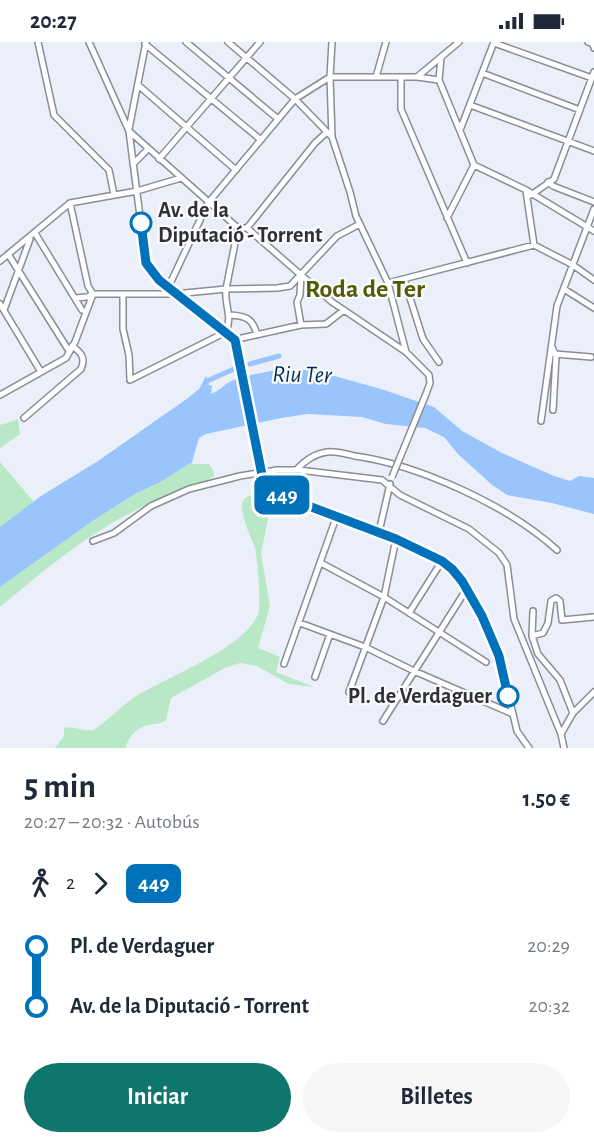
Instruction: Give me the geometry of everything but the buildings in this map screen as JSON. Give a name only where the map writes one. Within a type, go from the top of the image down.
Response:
[{"type":"street","points":[[38,42],[54,115],[109,170],[114,195]]},
{"type":"street","points":[[88,42],[129,131],[146,263],[159,280],[232,336],[237,345],[263,480],[277,494],[396,539],[442,561],[452,569],[462,581],[482,616],[499,656],[517,731],[529,748]]},
{"type":"street","points":[[186,42],[278,119]]},
{"type":"street","points":[[228,42],[295,99],[329,135]]},
{"type":"street","points":[[159,159],[260,42]]},
{"type":"street","points":[[332,42],[329,135],[360,224],[388,283],[406,352]]},
{"type":"street","points":[[376,77],[387,42]]},
{"type":"street","points":[[417,77],[459,42]]},
{"type":"street","points":[[460,130],[494,42],[593,75],[554,179],[529,192]]},
{"type":"street","points":[[588,42],[594,48]]},
{"type":"street","points":[[129,131],[145,43]]},
{"type":"street","points":[[145,43],[261,140]]},
{"type":"street","points":[[441,57],[439,80],[474,165],[529,192],[587,229],[594,231]]},
{"type":"street","points":[[482,73],[580,110]]},
{"type":"street","points":[[168,288],[208,202],[295,99],[330,76],[417,77],[439,80]]},
{"type":"street","points":[[401,77],[401,109],[467,263]]},
{"type":"street","points":[[138,85],[236,170]]},
{"type":"street","points":[[470,105],[594,151]]},
{"type":"street","points":[[129,131],[238,228],[247,228],[344,310],[406,352],[429,375],[430,383],[392,477],[379,532]]},
{"type":"street","points":[[247,228],[315,143],[329,135]]},
{"type":"street","points":[[133,164],[148,149]]},
{"type":"street","points":[[447,218],[474,165]]},
{"type":"street","points":[[0,261],[70,203],[137,191],[181,178]]},
{"type":"street","points":[[548,182],[594,202]]},
{"type":"street","points":[[529,192],[534,246]]},
{"type":"street","points":[[70,203],[88,286],[93,294]]},
{"type":"street","points":[[541,421],[558,306],[594,209]]},
{"type":"street","points":[[75,298],[93,294],[176,294],[290,286],[337,236],[360,224]]},
{"type":"street","points":[[226,332],[230,315],[225,296],[238,228]]},
{"type":"street","points":[[4,310],[33,235]]},
{"type":"street","points":[[33,235],[82,310]]},
{"type":"street","points":[[388,283],[534,246],[573,266],[594,280]]},
{"type":"street","points":[[8,254],[71,349],[80,351],[83,358],[81,369],[24,418]]},
{"type":"street","points":[[301,275],[300,295],[297,302],[301,326]]},
{"type":"street","points":[[404,279],[420,333],[438,362]]},
{"type":"street","points":[[564,289],[594,308]]},
{"type":"street","points":[[0,395],[66,358],[93,294]]},
{"type":"street","points":[[123,294],[123,329],[129,355],[130,380],[226,332]]},
{"type":"street","points":[[0,304],[41,372]]},
{"type":"street","points":[[242,338],[301,326],[327,324],[344,310]]},
{"type":"street","points":[[230,315],[249,319],[255,324],[257,335]]},
{"type":"street","points":[[551,346],[555,354],[553,410]]},
{"type":"street","points":[[555,354],[591,357]]},
{"type":"street","points":[[296,470],[308,458],[329,452],[378,459],[438,481],[490,504],[557,550]]},
{"type":"street","points":[[93,542],[114,533],[151,506],[180,494],[240,476],[277,470],[296,470],[382,480],[400,495],[469,529],[503,559],[507,565],[514,619],[561,734],[562,747]]},
{"type":"street","points":[[284,664],[337,515]]},
{"type":"street","points":[[349,692],[384,597],[396,539]]},
{"type":"street","points":[[409,613],[442,561]]},
{"type":"street","points":[[321,563],[384,597],[486,662]]},
{"type":"street","points":[[383,721],[466,590]]},
{"type":"street","points":[[532,636],[543,633],[548,624],[551,602],[556,598],[560,601],[562,620],[594,617]]},
{"type":"street","points":[[533,611],[532,636],[538,654],[560,680],[573,713]]},
{"type":"street","points":[[300,623],[365,647],[414,672],[513,714]]},
{"type":"street","points":[[315,677],[330,634]]},
{"type":"street","points":[[561,734],[573,713],[593,693]]},
{"type":"green space","points":[[18,419],[20,434],[0,448],[0,425]]},
{"type":"green space","points":[[0,462],[34,502],[0,527]]},
{"type":"green space","points":[[192,462],[192,464],[209,464],[214,476],[205,482],[144,506],[82,542],[0,607],[0,587],[94,520]]},
{"type":"green space","points":[[261,491],[272,500],[261,553],[270,606],[258,648],[280,657],[276,672],[314,687],[289,684],[257,666],[240,663],[225,668],[171,698],[166,720],[144,726],[133,733],[126,748],[55,748],[64,736],[64,728],[93,730],[132,699],[223,650],[252,625],[259,611],[260,599],[255,547],[245,523],[242,503],[244,499]]},
{"type":"water","name":"Riu Ter","points":[[275,370],[313,370],[381,389],[434,407],[462,431],[502,453],[554,476],[570,481],[579,476],[594,478],[594,514],[507,495],[491,484],[458,454],[444,437],[425,428],[386,424],[362,417],[308,414],[206,434],[199,438],[192,462],[94,520],[0,587],[0,527],[41,496],[98,461],[188,398],[199,389],[206,376],[209,385],[212,386],[211,394],[236,379]]},
{"type":"waterway","name":"Riu Ter","points":[[250,364],[279,356]]},
{"type":"waterway","points":[[205,385],[207,381],[234,369]]},
{"type":"bus line","name":"449","points":[[141,223],[146,263],[159,280],[235,340],[263,480],[266,485],[277,494],[396,539],[442,561],[452,569],[462,581],[482,616],[499,656],[508,696]]},
{"type":"place","name":"Av. de la Diputació - Torrent","points":[[141,223]]},
{"type":"place","name":"Pl. de Verdaguer","points":[[508,696]]},
{"type":"district","name":"Roda de Ter","points":[[365,289]]}]
